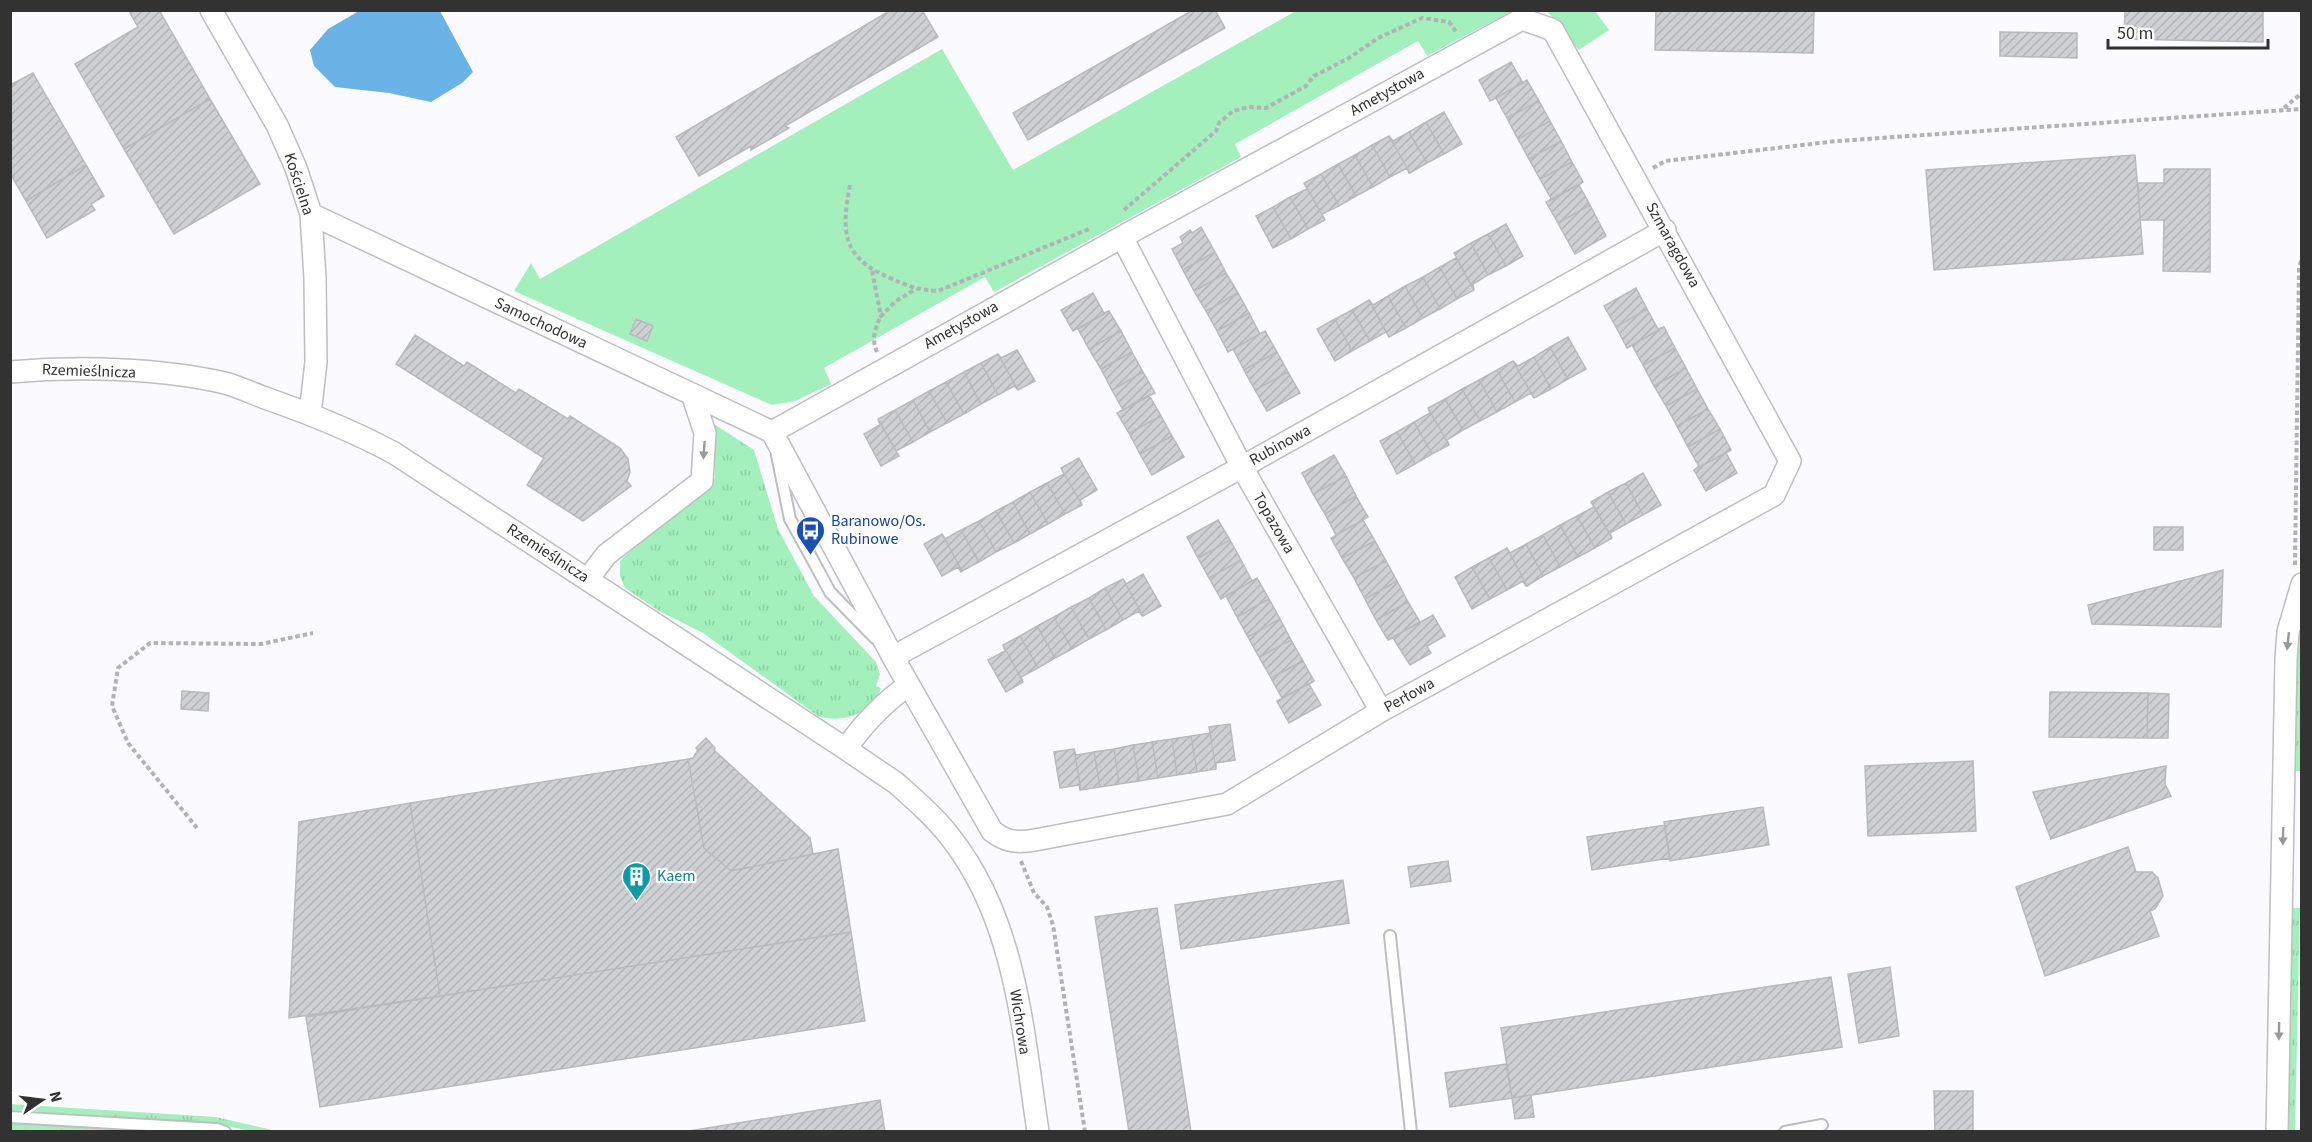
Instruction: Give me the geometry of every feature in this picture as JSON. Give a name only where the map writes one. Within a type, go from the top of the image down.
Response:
[{"type":"street","name":"Kościelna","points":[[211,10],[278,125],[296,168],[311,214],[315,278],[316,362],[310,414]]},
{"type":"street","name":"Ametystowa","points":[[772,432],[884,368],[1522,19],[1553,30]]},
{"type":"street","name":"Szmaragdowa","points":[[1553,30],[1791,460]]},
{"type":"street","name":"Samochodowa","points":[[311,214],[772,432]]},
{"type":"street","name":"Rubinowa","points":[[893,657],[1242,467],[1665,230]]},
{"type":"street","name":"Topazowa","points":[[1122,237],[1242,467],[1381,711]]},
{"type":"street","name":"Rzemieślnicza","points":[[10,372],[52,368],[104,369],[225,384],[310,414],[369,439],[588,579],[896,783],[951,838],[973,872],[994,915]]},
{"type":"street","points":[[588,579],[606,555],[702,481],[705,433],[692,394]]},
{"type":"street","points":[[772,432],[893,657],[992,831],[1003,839],[1017,843]]},
{"type":"street","name":"Perłowa","points":[[1017,843],[1227,804],[1381,711],[1774,495],[1791,460]]},
{"type":"street","points":[[2277,1131],[2286,658],[2288,632],[2298,580]]},
{"type":"street","points":[[846,749],[898,692],[909,685]]},
{"type":"street","name":"Wichrowa","points":[[994,915],[1006,950],[1015,989],[1038,1131]]},
{"type":"lane","points":[[1390,936],[1411,1131]]},
{"type":"lane","points":[[10,1117],[225,1131]]},
{"type":"lane","points":[[1785,1131],[1822,1125]]},
{"type":"path","points":[[1117,216],[1216,131],[1219,123],[1233,111],[1249,107],[1266,108],[1306,86],[1314,76],[1349,58],[1378,38],[1422,18],[1449,22],[1468,48]]},
{"type":"path","points":[[2282,110],[2301,93]]},
{"type":"path","points":[[1651,171],[1654,166],[1665,161],[1837,141],[2301,109]]},
{"type":"path","points":[[850,185],[844,212],[846,235],[857,259],[872,270],[916,290],[938,291],[1092,227]]},
{"type":"path","points":[[2298,580],[2299,268],[2301,257]]},
{"type":"path","points":[[872,270],[881,316]]},
{"type":"path","points":[[884,368],[873,344],[875,327],[881,316],[896,301],[916,290]]},
{"type":"path","points":[[197,828],[128,743],[112,706],[118,668],[150,643],[261,644],[313,633]]},
{"type":"path","points":[[1017,843],[1034,893],[1047,907],[1053,925],[1085,1131]]},
{"type":"green space","points":[[1296,11],[1512,11],[1427,56],[1418,41],[1235,144],[1241,157],[994,292],[985,277],[824,368],[831,384],[795,401],[772,405],[514,291],[531,263],[540,279],[942,49],[1013,170]]},
{"type":"green space","points":[[1547,11],[1595,11],[1609,30],[1579,50]]},
{"type":"green space","points":[[714,424],[754,450],[778,529],[814,596],[876,662],[880,674],[876,686],[881,688],[871,704],[855,715],[837,719],[818,716],[703,633],[659,611],[625,588],[620,576],[620,561],[646,535],[702,493],[715,478]]},
{"type":"green space","points":[[2301,607],[2301,771],[2291,771],[2293,673]]},
{"type":"green space","points":[[2288,908],[2300,908],[2295,1131],[2284,1132]]},
{"type":"green space","points":[[10,1104],[216,1117],[276,1131],[251,1131],[205,1122],[11,1110]]},
{"type":"green space","points":[[11,1123],[164,1131],[11,1131]]},
{"type":"water","points":[[359,11],[440,11],[473,72],[462,83],[431,102],[389,93],[335,87],[314,66],[310,50],[328,29]]},
{"type":"building","points":[[134,10],[159,10],[210,99],[124,149],[75,64],[138,27],[130,13]]},
{"type":"building","points":[[891,10],[922,10],[938,37],[785,126],[789,128],[751,150],[751,146],[699,176],[676,137]]},
{"type":"building","points":[[1193,10],[1215,10],[1225,28],[1028,140],[1013,113]]},
{"type":"building","points":[[1656,10],[1814,10],[1813,53],[1655,50]]},
{"type":"building","points":[[2125,10],[2263,10],[2263,42],[2124,39]]},
{"type":"building","points":[[2000,32],[2077,33],[2077,58],[2000,56]]},
{"type":"building","points":[[1511,62],[1523,83],[1490,101],[1479,80]]},
{"type":"building","points":[[33,73],[86,165],[26,201],[10,173],[10,85]]},
{"type":"building","points":[[1527,80],[1539,101],[1507,118],[1496,98]]},
{"type":"building","points":[[210,99],[260,184],[174,234],[124,149]]},
{"type":"building","points":[[1539,101],[1550,121],[1518,139],[1507,118]]},
{"type":"building","points":[[1444,112],[1462,144],[1444,154],[1426,122]]},
{"type":"building","points":[[1550,121],[1561,141],[1529,159],[1518,139]]},
{"type":"building","points":[[1426,122],[1444,154],[1427,163],[1409,132]]},
{"type":"building","points":[[1409,132],[1427,163],[1410,173],[1389,136],[1393,141]]},
{"type":"building","points":[[1389,136],[1410,173],[1407,168],[1390,177],[1372,145]]},
{"type":"building","points":[[1561,141],[1572,162],[1540,179],[1529,159]]},
{"type":"building","points":[[1372,145],[1390,177],[1373,187],[1355,155]]},
{"type":"building","points":[[1355,155],[1373,187],[1356,196],[1338,164]]},
{"type":"building","points":[[2135,155],[2143,254],[1934,270],[1926,170]]},
{"type":"building","points":[[1572,162],[1583,182],[1552,200],[1540,179]]},
{"type":"building","points":[[1338,164],[1356,196],[1339,206],[1321,174]]},
{"type":"building","points":[[86,165],[104,196],[91,204],[95,210],[47,238],[26,201]]},
{"type":"building","points":[[2164,169],[2210,169],[2210,272],[2163,271],[2164,220],[2140,220],[2138,183],[2164,183]]},
{"type":"building","points":[[1321,174],[1339,206],[1322,214],[1325,220],[1304,183]]},
{"type":"building","points":[[1583,182],[1579,185],[1590,205],[1558,223],[1546,202]]},
{"type":"building","points":[[1304,183],[1325,220],[1308,229],[1290,197],[1307,189]]},
{"type":"building","points":[[1290,197],[1308,229],[1291,239],[1273,207]]},
{"type":"building","points":[[1590,205],[1606,236],[1575,254],[1558,223]]},
{"type":"building","points":[[1273,207],[1291,239],[1273,248],[1256,216]]},
{"type":"building","points":[[1506,224],[1523,256],[1506,266],[1488,234]]},
{"type":"building","points":[[1201,227],[1215,252],[1183,270],[1172,249],[1183,243],[1180,237],[1190,230],[1192,233]]},
{"type":"building","points":[[1488,234],[1506,266],[1488,275],[1471,243]]},
{"type":"building","points":[[1471,243],[1488,275],[1473,284],[1474,290],[1454,253]]},
{"type":"building","points":[[1215,252],[1226,273],[1194,291],[1183,270]]},
{"type":"building","points":[[1456,258],[1474,290],[1457,299],[1440,267]]},
{"type":"building","points":[[1440,267],[1457,299],[1440,309],[1423,277]]},
{"type":"building","points":[[1226,273],[1238,293],[1206,311],[1194,291]]},
{"type":"building","points":[[1423,277],[1440,309],[1423,318],[1405,286]]},
{"type":"building","points":[[1405,286],[1423,318],[1406,328],[1388,296]]},
{"type":"building","points":[[1636,288],[1647,309],[1616,327],[1604,306]]},
{"type":"building","points":[[1093,293],[1104,313],[1109,311],[1073,331],[1061,310]]},
{"type":"building","points":[[1238,293],[1249,313],[1217,331],[1206,311]]},
{"type":"building","points":[[1388,296],[1406,328],[1389,337],[1369,300],[1373,305]]},
{"type":"building","points":[[1369,300],[1386,332],[1370,341],[1352,310]]},
{"type":"building","points":[[1647,309],[1658,329],[1664,327],[1627,348],[1616,327]]},
{"type":"building","points":[[1352,310],[1370,341],[1352,351],[1335,319]]},
{"type":"building","points":[[1109,311],[1121,331],[1089,349],[1078,329]]},
{"type":"building","points":[[1249,313],[1260,334],[1228,352],[1217,331]]},
{"type":"building","points":[[636,319],[653,326],[647,341],[630,334]]},
{"type":"building","points":[[1335,319],[1352,351],[1335,361],[1317,329]]},
{"type":"building","points":[[1664,327],[1675,348],[1643,365],[1632,345]]},
{"type":"building","points":[[1121,331],[1132,352],[1101,369],[1089,349]]},
{"type":"building","points":[[1265,331],[1277,352],[1244,370],[1233,349]]},
{"type":"building","points":[[415,335],[464,366],[467,362],[516,393],[519,389],[568,419],[570,416],[620,448],[628,459],[630,472],[627,481],[631,486],[583,521],[527,485],[544,458],[396,364]]},
{"type":"building","points":[[1568,337],[1586,369],[1568,379],[1550,347]]},
{"type":"building","points":[[1550,347],[1568,379],[1551,389],[1534,357]]},
{"type":"building","points":[[1675,348],[1686,368],[1654,386],[1643,365]]},
{"type":"building","points":[[1017,350],[1035,381],[1018,390],[998,354],[1001,358]]},
{"type":"building","points":[[1132,352],[1143,372],[1112,390],[1101,369]]},
{"type":"building","points":[[1277,352],[1288,372],[1255,390],[1244,370]]},
{"type":"building","points":[[998,354],[1018,390],[1014,386],[998,395],[981,363]]},
{"type":"building","points":[[1534,357],[1551,389],[1534,398],[1513,361],[1518,366]]},
{"type":"building","points":[[1513,361],[1534,398],[1531,393],[1515,402],[1497,370]]},
{"type":"building","points":[[981,363],[998,395],[981,404],[964,372]]},
{"type":"building","points":[[1686,368],[1697,389],[1666,406],[1654,386]]},
{"type":"building","points":[[1497,370],[1515,402],[1497,412],[1479,380]]},
{"type":"building","points":[[964,372],[981,404],[964,414],[946,382]]},
{"type":"building","points":[[1143,372],[1155,393],[1123,410],[1112,390]]},
{"type":"building","points":[[1288,372],[1300,393],[1267,411],[1255,390]]},
{"type":"building","points":[[1479,380],[1497,412],[1480,421],[1462,389]]},
{"type":"building","points":[[946,382],[964,414],[947,423],[929,391]]},
{"type":"building","points":[[1462,389],[1480,421],[1463,430],[1445,399]]},
{"type":"building","points":[[1697,389],[1708,409],[1677,426],[1666,406]]},
{"type":"building","points":[[929,391],[947,423],[930,432],[913,400]]},
{"type":"building","points":[[1149,395],[1161,416],[1129,433],[1117,413]]},
{"type":"building","points":[[1445,399],[1463,430],[1447,440],[1449,445],[1428,408]]},
{"type":"building","points":[[913,400],[930,432],[913,442],[895,410]]},
{"type":"building","points":[[1428,408],[1449,445],[1432,454],[1414,422],[1430,413]]},
{"type":"building","points":[[1708,409],[1720,429],[1688,447],[1677,426]]},
{"type":"building","points":[[895,410],[913,442],[896,451],[878,419]]},
{"type":"building","points":[[1161,416],[1172,436],[1140,454],[1129,433]]},
{"type":"building","points":[[878,419],[899,456],[881,466],[864,434],[880,425]]},
{"type":"building","points":[[1414,422],[1432,454],[1415,464],[1397,432]]},
{"type":"building","points":[[1720,429],[1731,450],[1694,470],[1699,466],[1688,447]]},
{"type":"building","points":[[1397,432],[1415,464],[1397,474],[1380,441]]},
{"type":"building","points":[[1172,436],[1184,457],[1152,475],[1140,454]]},
{"type":"building","points":[[1731,450],[1726,453],[1737,473],[1706,491],[1694,470]]},
{"type":"building","points":[[1334,455],[1346,476],[1313,494],[1302,473]]},
{"type":"building","points":[[1079,458],[1097,490],[1080,500],[1082,505],[1061,468]]},
{"type":"building","points":[[1061,468],[1082,505],[1065,514],[1047,483],[1064,474]]},
{"type":"building","points":[[1643,473],[1661,505],[1643,515],[1626,483]]},
{"type":"building","points":[[1346,476],[1356,496],[1325,514],[1313,494]]},
{"type":"building","points":[[1047,483],[1065,514],[1048,524],[1030,492]]},
{"type":"building","points":[[1626,483],[1643,515],[1626,524],[1608,492]]},
{"type":"building","points":[[1030,492],[1048,524],[1030,534],[1013,502]]},
{"type":"building","points":[[1608,492],[1626,524],[1610,533],[1612,538],[1591,502]]},
{"type":"building","points":[[1356,496],[1368,517],[1336,535],[1325,514]]},
{"type":"building","points":[[1591,501],[1612,538],[1595,548],[1577,516],[1594,507]]},
{"type":"building","points":[[1013,502],[1030,534],[1014,543],[996,511]]},
{"type":"building","points":[[996,511],[1014,543],[996,552],[979,521]]},
{"type":"building","points":[[1577,516],[1595,548],[1578,557],[1560,525]]},
{"type":"building","points":[[1218,520],[1230,540],[1198,558],[1187,537]]},
{"type":"building","points":[[1363,520],[1375,541],[1342,558],[1331,538]]},
{"type":"building","points":[[979,521],[996,552],[979,562],[961,530]]},
{"type":"building","points":[[1560,525],[1578,557],[1560,567],[1543,535]]},
{"type":"building","points":[[2154,527],[2183,527],[2183,550],[2154,550]]},
{"type":"building","points":[[961,530],[979,562],[962,571],[942,534],[945,539]]},
{"type":"building","points":[[942,534],[961,572],[958,567],[942,576],[924,544]]},
{"type":"building","points":[[1543,535],[1560,567],[1543,576],[1526,544]]},
{"type":"building","points":[[1230,540],[1241,560],[1209,578],[1198,558]]},
{"type":"building","points":[[1375,541],[1386,561],[1354,578],[1342,558]]},
{"type":"building","points":[[1526,544],[1543,576],[1527,586],[1507,548],[1510,553]]},
{"type":"building","points":[[1507,548],[1527,586],[1523,581],[1507,590],[1489,558]]},
{"type":"building","points":[[1489,558],[1507,590],[1490,599],[1472,567]]},
{"type":"building","points":[[1241,560],[1252,581],[1221,599],[1209,578]]},
{"type":"building","points":[[1386,561],[1397,581],[1365,599],[1354,578]]},
{"type":"building","points":[[1472,567],[1490,599],[1472,609],[1455,577]]},
{"type":"building","points":[[2223,570],[2221,627],[2092,624],[2088,605]]},
{"type":"building","points":[[1143,574],[1161,606],[1143,616],[1123,579],[1126,584]]},
{"type":"building","points":[[1257,578],[1269,599],[1237,617],[1226,596]]},
{"type":"building","points":[[1123,579],[1143,616],[1139,611],[1123,620],[1105,588]]},
{"type":"building","points":[[1397,581],[1408,602],[1376,620],[1365,599]]},
{"type":"building","points":[[1105,588],[1123,620],[1106,630],[1089,598]]},
{"type":"building","points":[[1089,598],[1106,630],[1089,639],[1071,607]]},
{"type":"building","points":[[1269,599],[1280,619],[1248,637],[1237,617]]},
{"type":"building","points":[[1408,602],[1420,622],[1388,640],[1376,620]]},
{"type":"building","points":[[1071,607],[1089,639],[1072,649],[1054,617]]},
{"type":"building","points":[[1433,615],[1445,636],[1427,646],[1431,653],[1410,665],[1393,638],[1388,640]]},
{"type":"building","points":[[1054,617],[1072,649],[1055,658],[1037,626]]},
{"type":"building","points":[[1280,619],[1291,640],[1259,657],[1248,637]]},
{"type":"building","points":[[1037,626],[1055,658],[1038,668],[1020,636]]},
{"type":"building","points":[[1020,636],[1038,668],[1021,677],[1023,682],[1003,645]]},
{"type":"building","points":[[1291,640],[1303,661],[1271,678],[1259,657]]},
{"type":"building","points":[[1003,645],[1023,682],[1006,692],[988,660],[1005,651]]},
{"type":"building","points":[[1303,661],[1314,681],[1282,698],[1271,678]]},
{"type":"building","points":[[1314,681],[1309,684],[1321,705],[1289,723],[1277,701]]},
{"type":"building","points":[[182,691],[209,693],[208,711],[181,709]]},
{"type":"building","points":[[2050,692],[2148,693],[2147,738],[2049,737]]},
{"type":"building","points":[[2148,693],[2169,694],[2168,738],[2147,738]]},
{"type":"building","points":[[1230,724],[1235,760],[1216,763],[1216,769],[1209,727]]},
{"type":"building","points":[[1210,733],[1216,769],[1197,772],[1191,736]]},
{"type":"building","points":[[1191,736],[1197,772],[1177,775],[1172,739]]},
{"type":"building","points":[[706,738],[715,748],[714,750],[810,838],[813,854],[731,871],[704,848],[688,759],[693,758],[698,750],[696,748]]},
{"type":"building","points":[[1172,739],[1177,775],[1158,778],[1152,742]]},
{"type":"building","points":[[1152,742],[1158,778],[1139,781],[1133,745]]},
{"type":"building","points":[[1133,745],[1139,781],[1119,784],[1114,749]]},
{"type":"building","points":[[1074,749],[1081,790],[1079,785],[1060,788],[1054,752]]},
{"type":"building","points":[[1074,749],[1076,755],[1094,752],[1100,787],[1081,790]]},
{"type":"building","points":[[1114,749],[1119,784],[1100,787],[1094,752]]},
{"type":"building","name":"Kaem","points":[[688,759],[704,848],[731,871],[838,849],[851,932],[440,996],[410,803]]},
{"type":"building","points":[[1973,761],[1976,831],[1868,836],[1865,766]]},
{"type":"building","points":[[2166,766],[2165,784],[2171,796],[2051,839],[2033,792]]},
{"type":"building","points":[[410,803],[440,996],[289,1018],[299,822]]},
{"type":"building","points":[[1763,807],[1769,845],[1670,861],[1664,822]]},
{"type":"building","points":[[1665,825],[1670,858],[1592,870],[1587,837]]},
{"type":"building","points":[[2128,847],[2136,872],[2152,872],[2158,878],[2163,896],[2155,909],[2150,911],[2159,936],[2045,976],[2016,887]]},
{"type":"building","points":[[1448,861],[1451,881],[1411,887],[1408,867]]},
{"type":"building","points":[[1343,880],[1349,923],[1181,949],[1175,905]]},
{"type":"building","points":[[1157,908],[1191,1132],[1129,1132],[1095,917]]},
{"type":"building","points":[[851,932],[865,1021],[320,1107],[306,1017]]},
{"type":"building","points":[[1890,967],[1899,1036],[1859,1043],[1848,974]]},
{"type":"building","points":[[1831,977],[1842,1047],[1512,1098],[1501,1028]]},
{"type":"building","points":[[1506,1064],[1512,1098],[1450,1107],[1445,1073]]},
{"type":"building","points":[[1934,1091],[1973,1091],[1973,1132],[1935,1132]]},
{"type":"building","points":[[1531,1095],[1534,1117],[1515,1119],[1512,1098]]},
{"type":"building","points":[[880,1100],[885,1132],[683,1132]]},
{"type":"place","name":"Baranowo/Os. Rubinowe","points":[[810,556]]},
{"type":"place","name":"Kaem","points":[[636,902]]}]
